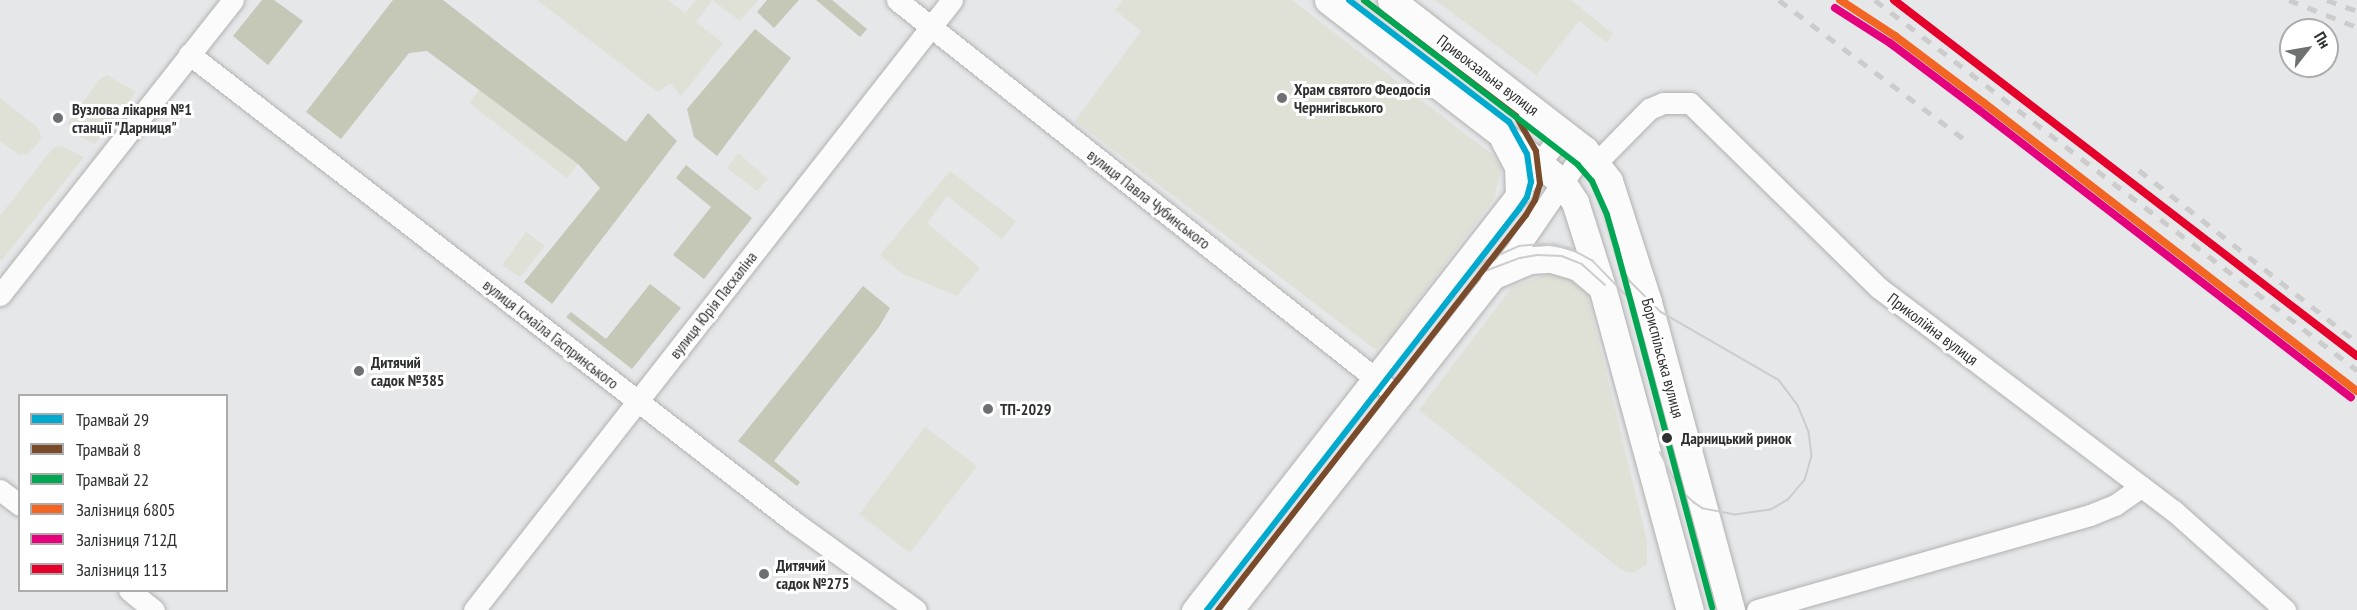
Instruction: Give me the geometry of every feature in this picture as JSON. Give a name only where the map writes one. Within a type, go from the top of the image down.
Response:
[{"type":"main road","points":[[1328,0],[1562,182],[1580,215],[1602,288],[1690,610]]},
{"type":"main road","name":"Привокзальна вулиця","points":[[1391,0],[1591,156]]},
{"type":"main road","points":[[1499,131],[1515,155],[1521,177],[1519,192]]},
{"type":"main road","name":"Бориспільська вулиця","points":[[1591,156],[1609,181],[1648,302],[1731,610]]},
{"type":"main road","points":[[1494,275],[1530,260],[1552,259],[1578,267],[1602,288]]},
{"type":"street","points":[[0,295],[233,0]]},
{"type":"street","name":"вулиця Павла Чубинського","points":[[897,0],[1400,398]]},
{"type":"street","name":"вулиця Юрія Пасхаліна","points":[[474,610],[952,0]]},
{"type":"street","name":"вулиця Ісмаїла Гаспринського","points":[[189,54],[794,522],[916,610]]},
{"type":"street","name":"Приколійна вулиця","points":[[1591,156],[1649,109],[1663,103],[1690,103],[1879,288],[2174,511],[2285,610]]},
{"type":"street","points":[[1192,610],[1519,192],[1563,132]]},
{"type":"street","points":[[1233,610],[1519,246],[1562,182],[1591,156]]},
{"type":"street","points":[[1757,610],[2090,515],[2115,505],[2141,487]]},
{"type":"street","points":[[0,490],[18,504]]},
{"type":"street","points":[[130,592],[154,610]]},
{"type":"shaded area","points":[[537,0],[668,0],[685,13],[696,0],[712,0],[696,22],[723,43],[681,96],[670,83],[658,92]]},
{"type":"shaded area","points":[[712,0],[758,0],[740,21]]},
{"type":"shaded area","points":[[1123,0],[1292,0],[1494,156],[1502,169],[1493,200],[1392,334],[1376,350],[1075,121],[1141,31],[1115,10]]},
{"type":"shaded area","points":[[1435,0],[1571,0],[1613,34],[1607,43],[1579,21],[1536,75]]},
{"type":"shaded area","points":[[107,75],[136,92],[95,144],[76,135],[68,123],[99,80]]},
{"type":"shaded area","points":[[479,90],[578,164],[567,178],[469,103]]},
{"type":"shaded area","points":[[0,98],[37,127],[40,133],[41,139],[28,154],[19,155],[0,141]]},
{"type":"shaded area","points":[[61,146],[84,157],[2,260],[0,259],[0,216],[53,148]]},
{"type":"shaded area","points":[[738,153],[768,179],[757,191],[727,168]]},
{"type":"shaded area","points":[[950,171],[1016,221],[1002,239],[947,196],[927,223],[980,268],[957,296],[903,274],[880,255]]},
{"type":"shaded area","points":[[526,232],[545,246],[520,277],[502,265]]},
{"type":"shaded area","points":[[1549,274],[1566,277],[1586,290],[1647,541],[1647,564],[1634,573],[1623,571],[1419,410],[1513,286]]},
{"type":"shaded area","points":[[925,427],[977,466],[910,553],[859,514]]},
{"type":"green space","points":[[262,0],[274,0],[303,21],[268,65],[233,36]]},
{"type":"green space","points":[[393,0],[443,0],[626,142],[648,113],[677,141],[552,304],[524,282],[600,188],[578,164],[427,51],[409,53],[341,139],[306,112]]},
{"type":"green space","points":[[767,0],[799,0],[774,28],[757,12]]},
{"type":"green space","points":[[816,0],[832,0],[867,29],[860,37]]},
{"type":"green space","points":[[755,29],[791,58],[717,156],[694,137],[687,109]]},
{"type":"green space","points":[[686,165],[752,218],[704,279],[673,255],[711,207],[676,178]]},
{"type":"green space","points":[[650,284],[681,308],[632,369],[566,317],[571,312],[606,339]]},
{"type":"green space","points":[[863,286],[890,308],[879,327],[774,461],[800,482],[797,486],[738,441]]},
{"type":"tram line","name":"29","points":[[1207,610],[1519,209],[1527,197],[1531,182],[1527,154],[1509,122],[1349,0]]},
{"type":"tram line","name":"8","points":[[1218,610],[1526,215],[1535,200],[1540,184],[1536,151],[1516,116],[1364,0]]},
{"type":"tram line","name":"22","points":[[1364,0],[1578,165],[1592,181],[1607,215],[1617,250],[1712,608]]},
{"type":"tram line","points":[[1476,265],[1519,246],[1543,244],[1569,248],[1593,261],[1627,296]]},
{"type":"tram line","points":[[1480,273],[1520,258],[1537,255],[1562,256],[1582,264],[1605,285]]},
{"type":"tram line","points":[[1616,255],[1630,281],[1661,312],[1779,380],[1798,405],[1809,432],[1812,456],[1805,480],[1788,500],[1771,510],[1735,515],[1703,509],[1694,503],[1679,489],[1660,453]]},
{"type":"railway","points":[[1779,0],[1968,142]]},
{"type":"railway","points":[[1875,0],[2357,370]]},
{"type":"railway","points":[[2289,0],[2357,27]]},
{"type":"railway","points":[[2327,0],[2357,11]]},
{"type":"railway","points":[[2139,170],[2357,342]]},
{"type":"rail line","name":"6805","points":[[1840,0],[1895,36],[1984,103],[2357,391]]},
{"type":"rail line","name":"113","points":[[1894,0],[2357,356]]},
{"type":"rail line","name":"712Д","points":[[1835,8],[1890,43],[1979,110],[2351,398]]},
{"type":"place","name":"Храм святого Феодосія Чернигівського","points":[[1282,98]]},
{"type":"place","name":"Вузлова лікарня №1 станції \"Дарниця\"","points":[[58,118]]},
{"type":"place","name":"Дитячий садок №385","points":[[359,371]]},
{"type":"place","name":"ТП-2029","points":[[988,409]]},
{"type":"place","name":"Дарницький ринок","points":[[1667,438]]},
{"type":"place","name":"Дитячий садок №275","points":[[764,574]]}]
